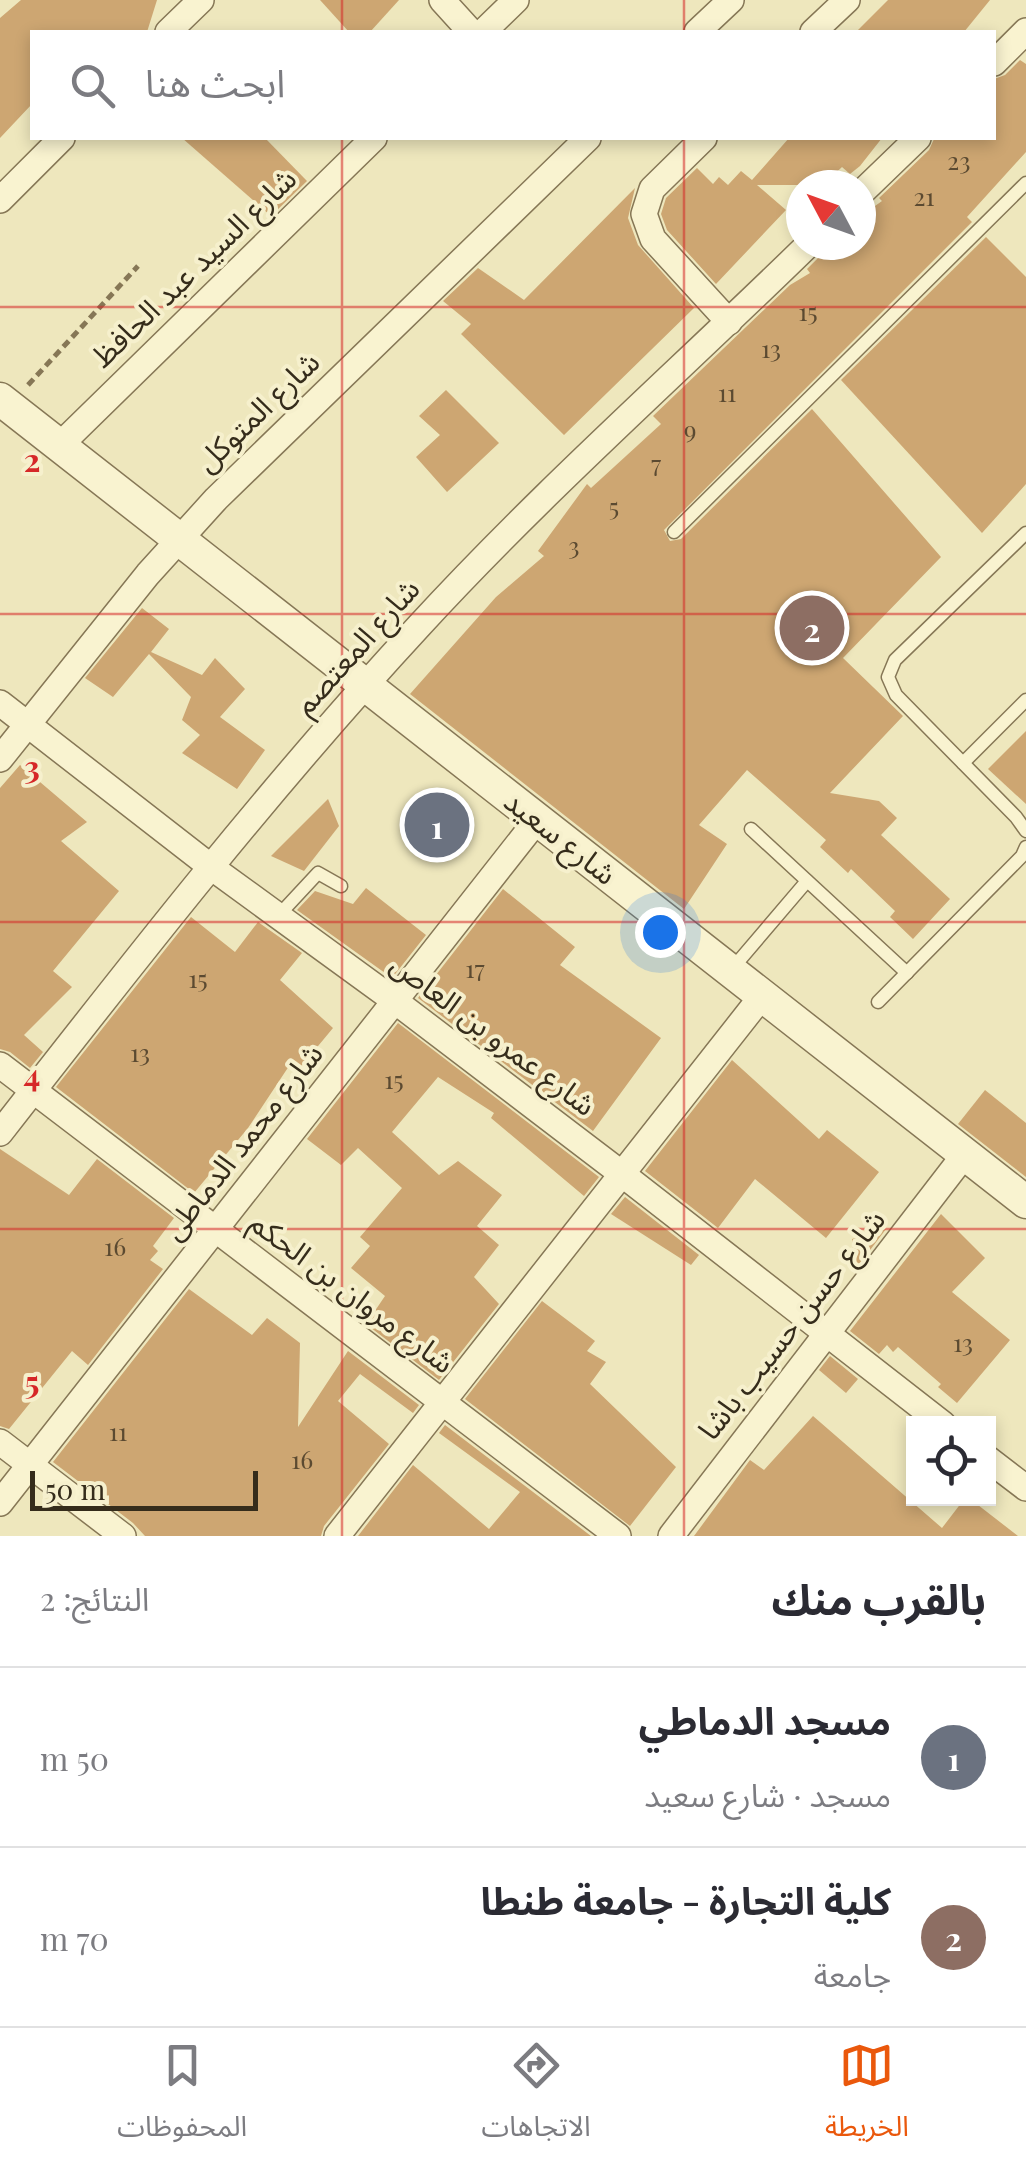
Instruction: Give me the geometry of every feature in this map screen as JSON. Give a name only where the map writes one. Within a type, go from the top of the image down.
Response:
[{"type":"street","points":[[170,30],[200,0]]},
{"type":"street","points":[[442,0],[469,30]]},
{"type":"street","points":[[484,30],[516,0]]},
{"type":"street","points":[[699,30],[731,0]]},
{"type":"street","points":[[815,30],[846,0]]},
{"type":"street","points":[[996,61],[1026,31]]},
{"type":"street","points":[[0,200],[60,140]]},
{"type":"street","name":"شارع السيد عبد الحافظ","points":[[59,446],[372,140]]},
{"type":"street","name":"شارع المتوكل","points":[[0,758],[177,540],[256,458],[586,140]]},
{"type":"street","points":[[702,140],[658,182],[648,197],[644,214],[652,239],[730,322]]},
{"type":"street","points":[[876,179],[916,140]]},
{"type":"street","name":"شارع المعتصم","points":[[0,1132],[211,867],[364,685],[538,503],[793,260]]},
{"type":"street","name":"شارع سعيد","points":[[5,402],[1026,1202]]},
{"type":"street","name":"شارع عمرو بن العاص","points":[[0,703],[211,867],[622,1174],[933,1416]]},
{"type":"street","name":"شارع محمد الدماطى","points":[[0,1503],[537,820]]},
{"type":"street","points":[[337,1536],[762,996]]},
{"type":"street","name":"شارع مروان بن الحكم","points":[[0,1066],[618,1536]]},
{"type":"street","name":"شارع حسن حسيب باشا","points":[[671,1536],[965,1154]]},
{"type":"street","points":[[0,1442],[123,1536]]},
{"type":"street","points":[[996,1464],[1026,1488]]},
{"type":"lane","points":[[674,532],[1026,184]]},
{"type":"lane","points":[[1026,534],[889,668],[890,687],[1026,831]]},
{"type":"lane","points":[[963,763],[1026,700]]},
{"type":"lane","points":[[751,829],[906,973]]},
{"type":"lane","points":[[878,1002],[1022,856],[1026,847]]},
{"type":"lane","points":[[278,916],[318,873],[341,886]]},
{"type":"lane","points":[[730,971],[807,881]]},
{"type":"path","points":[[5,402],[138,266]]},
{"type":"building","points":[[21,0],[157,0],[148,30],[30,30],[30,106],[0,138],[0,18]]},
{"type":"building","points":[[320,0],[399,0],[372,30],[347,30]]},
{"type":"building","points":[[888,0],[990,0],[966,30],[858,30]]},
{"type":"building","points":[[1020,60],[1026,64],[1026,152],[967,217],[972,222],[664,530],[670,541],[681,539],[812,409],[941,557],[843,658],[903,716],[830,793],[879,801],[897,818],[881,835],[950,899],[913,939],[890,917],[895,911],[851,869],[848,873],[820,847],[826,840],[747,770],[699,825],[727,844],[684,909],[410,694],[496,597],[544,556],[538,551],[587,484],[591,488],[661,424],[653,416],[790,285],[810,273],[807,269],[816,260],[876,260],[876,205],[882,201],[879,198],[929,150],[934,140],[996,140],[996,78]]},
{"type":"building","points":[[184,140],[267,140],[307,181],[271,216]]},
{"type":"building","points":[[787,140],[880,140],[855,170],[786,170],[786,185],[757,185],[786,210],[716,284],[667,230],[661,214],[666,198],[697,168],[713,184],[719,177],[728,185],[741,171],[752,180]]},
{"type":"building","points":[[635,188],[628,218],[638,245],[694,308],[564,435],[461,334],[471,324],[443,301],[478,268],[524,300]]},
{"type":"building","points":[[986,237],[1026,277],[1026,484],[982,533],[841,380]]},
{"type":"building","points":[[446,390],[499,443],[447,492],[416,457],[440,435],[419,416]]},
{"type":"building","points":[[142,608],[169,629],[151,652],[202,675],[215,658],[245,689],[220,717],[265,750],[237,789],[182,753],[200,735],[182,720],[191,697],[149,654],[113,697],[85,678]]},
{"type":"building","points":[[1026,731],[1026,804],[988,769]]},
{"type":"building","points":[[20,765],[87,822],[61,841],[119,891],[53,971],[72,987],[24,1035],[43,1052],[30,1068],[0,1049],[0,788]]},
{"type":"building","points":[[328,799],[339,826],[304,871],[271,856]]},
{"type":"building","points":[[366,888],[426,935],[392,978],[297,910],[315,891],[353,904]]},
{"type":"building","points":[[503,889],[575,947],[560,965],[661,1038],[593,1131],[418,998]]},
{"type":"building","points":[[191,917],[235,952],[258,922],[302,953],[280,980],[333,1028],[299,1069],[291,1063],[248,1128],[194,1193],[56,1087]]},
{"type":"building","points":[[398,1023],[599,1177],[584,1196],[491,1118],[494,1113],[438,1077],[392,1132],[439,1175],[458,1161],[502,1195],[477,1226],[499,1245],[474,1277],[499,1304],[439,1380],[366,1324],[385,1296],[351,1268],[370,1246],[360,1237],[402,1188],[358,1148],[341,1165],[307,1139]]},
{"type":"building","points":[[732,1060],[819,1139],[827,1130],[879,1172],[826,1238],[755,1179],[718,1228],[645,1171]]},
{"type":"building","points":[[985,1090],[1026,1123],[1026,1177],[958,1124]]},
{"type":"building","points":[[0,1149],[69,1195],[97,1159],[174,1218],[153,1246],[158,1251],[150,1260],[163,1269],[88,1365],[72,1351],[9,1429],[0,1426]]},
{"type":"building","points":[[625,1197],[699,1255],[691,1265],[611,1214]]},
{"type":"building","points":[[941,1214],[985,1258],[952,1292],[1010,1340],[957,1403],[898,1347],[893,1352],[887,1345],[879,1354],[850,1331]]},
{"type":"building","points":[[886,1229],[855,1270],[852,1239]]},
{"type":"building","points":[[189,1289],[252,1335],[267,1318],[300,1343],[298,1427],[348,1351],[419,1405],[413,1413],[360,1374],[338,1401],[389,1444],[324,1526],[321,1536],[145,1536],[53,1462]]},
{"type":"building","points":[[542,1301],[595,1341],[587,1351],[606,1362],[590,1384],[676,1467],[630,1526],[465,1399]]},
{"type":"building","points":[[830,1356],[858,1379],[846,1393],[819,1370]]},
{"type":"building","points":[[813,1416],[906,1497],[906,1506],[917,1506],[942,1528],[959,1506],[979,1506],[1018,1536],[694,1536],[750,1460],[764,1470]]},
{"type":"building","points":[[445,1425],[591,1536],[358,1536],[413,1465],[489,1529],[520,1492],[439,1433]]},
{"type":"place","name":"كلية التجارة - جامعة طنطا","points":[[812,628]]},
{"type":"place","name":"مسجد الدماطي","points":[[437,825]]}]
